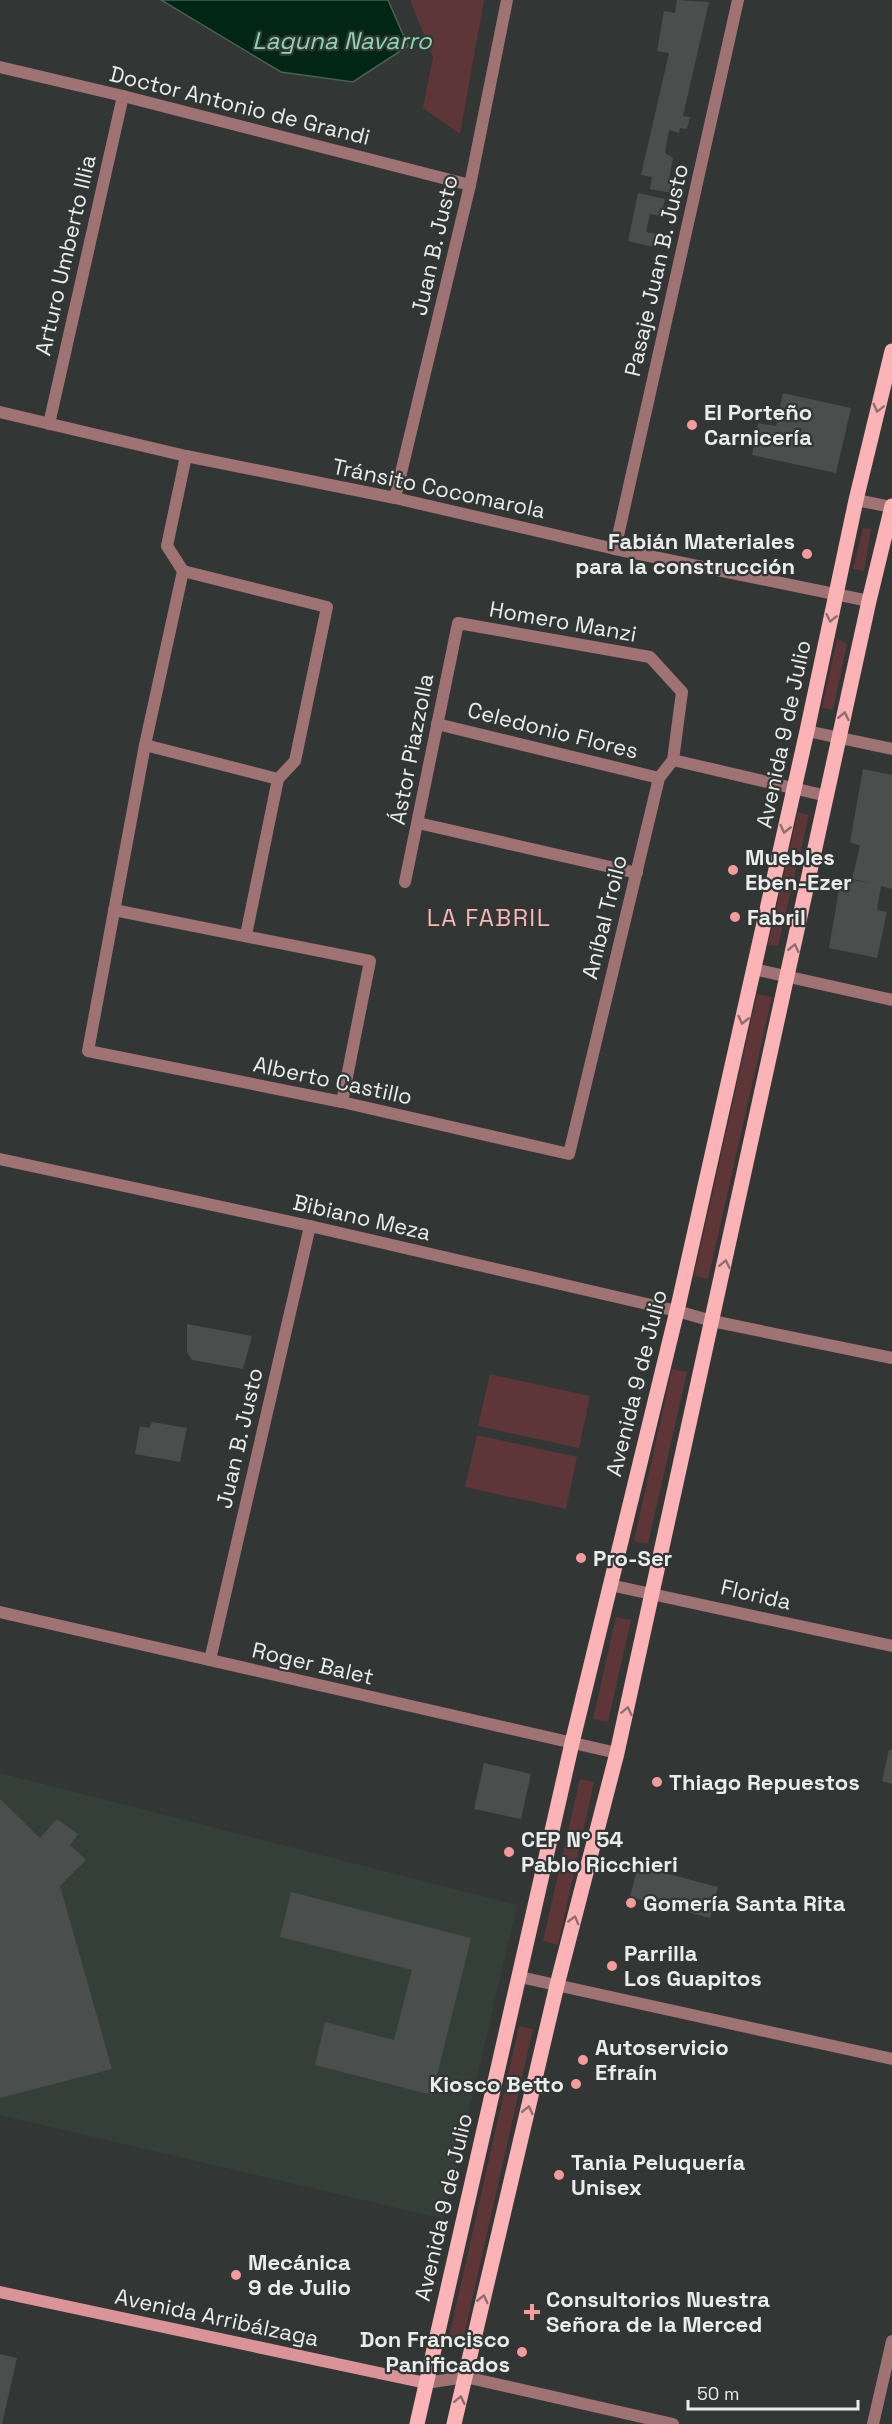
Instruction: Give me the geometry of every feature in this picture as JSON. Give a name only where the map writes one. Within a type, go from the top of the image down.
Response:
[{"type":"main road","name":"Avenida 9 de Julio","points":[[417,2424],[572,1743],[677,1311],[807,731],[856,500],[892,351]]},
{"type":"main road","points":[[454,2424],[557,1984],[617,1753],[869,601],[892,506]]},
{"type":"main road","name":"Avenida Arribálzaga","points":[[0,2292],[426,2383]]},
{"type":"street","name":"Juan B. Justo","points":[[395,498],[470,185],[507,0]]},
{"type":"street","name":"Pasaje Juan B. Justo","points":[[615,549],[738,0]]},
{"type":"street","name":"Doctor Antonio de Grandi","points":[[0,68],[123,96],[470,185]]},
{"type":"street","name":"Arturo Umberto Illia","points":[[48,423],[123,96]]},
{"type":"street","name":"Tránsito Cocomarola","points":[[0,412],[186,456],[395,498],[615,549],[869,601]]},
{"type":"street","points":[[186,456],[167,546],[183,571],[327,607],[294,761],[278,779],[246,935]]},
{"type":"street","points":[[856,500],[892,506]]},
{"type":"street","points":[[183,571],[145,745],[114,910],[370,961],[342,1102]]},
{"type":"street","name":"Homero Manzi","points":[[458,623],[650,657],[682,692]]},
{"type":"street","name":"Ástor Piazzolla","points":[[405,882],[458,623]]},
{"type":"street","name":"Aníbal Troilo","points":[[568,1154],[659,778],[673,759],[682,692]]},
{"type":"street","name":"Celedonio Flores","points":[[437,724],[659,778]]},
{"type":"street","points":[[807,731],[892,749]]},
{"type":"street","points":[[145,745],[278,779]]},
{"type":"street","points":[[673,759],[827,796]]},
{"type":"street","points":[[418,823],[637,873]]},
{"type":"street","name":"Alberto Castillo","points":[[114,910],[87,1051],[342,1102],[568,1154]]},
{"type":"street","points":[[754,969],[892,1000]]},
{"type":"street","name":"Bibiano Meza","points":[[0,1159],[310,1226],[712,1321],[892,1358]]},
{"type":"street","name":"Juan B. Justo","points":[[210,1660],[310,1226]]},
{"type":"street","name":"Florida","points":[[610,1585],[892,1646]]},
{"type":"street","name":"Roger Balet","points":[[0,1612],[617,1753]]},
{"type":"street","points":[[520,1977],[892,2059]]},
{"type":"street","points":[[873,2424],[892,2341]]},
{"type":"street","points":[[426,2383],[465,2377],[673,2424]]},
{"type":"shaded area","points":[[410,0],[484,0],[460,134],[423,108],[433,57]]},
{"type":"shaded area","points":[[863,528],[871,529],[864,571],[853,569]]},
{"type":"shaded area","points":[[837,639],[847,644],[833,710],[822,708]]},
{"type":"shaded area","points":[[798,812],[809,815],[778,946],[768,945]]},
{"type":"shaded area","points":[[757,994],[772,997],[708,1279],[694,1276]]},
{"type":"shaded area","points":[[672,1369],[687,1372],[648,1544],[634,1541]]},
{"type":"shaded area","points":[[490,1374],[590,1396],[579,1448],[478,1426]]},
{"type":"shaded area","points":[[477,1435],[577,1457],[566,1509],[465,1487]]},
{"type":"shaded area","points":[[616,1617],[631,1620],[608,1722],[593,1719]]},
{"type":"shaded area","points":[[0,1773],[517,1905],[444,2219],[0,2115]]},
{"type":"shaded area","points":[[580,1779],[594,1782],[558,1945],[543,1941]]},
{"type":"shaded area","points":[[519,2026],[533,2029],[461,2349],[447,2346]]},
{"type":"water","name":"Laguna Navarro","points":[[161,0],[388,0],[408,46],[353,82],[281,72]]},
{"type":"building","points":[[677,0],[709,2],[683,116],[690,117],[687,129],[680,128],[679,133],[669,130],[665,153],[673,158],[669,180],[679,182],[677,194],[650,189],[652,177],[641,175],[669,53],[657,51],[664,11],[675,13]]},
{"type":"building","points":[[638,193],[665,199],[661,216],[650,214],[646,232],[656,234],[653,247],[628,241]]},
{"type":"building","points":[[783,393],[851,408],[836,473],[752,455],[758,423],[776,426]]},
{"type":"building","points":[[863,769],[892,775],[892,889],[881,886],[877,910],[887,912],[877,958],[829,948],[841,878],[870,883],[852,879],[860,846],[850,842]]},
{"type":"building","points":[[187,1324],[252,1336],[243,1369],[192,1360],[187,1352]]},
{"type":"building","points":[[152,1422],[187,1428],[180,1462],[135,1454],[140,1426],[149,1428]]},
{"type":"building","points":[[889,1750],[892,1750],[892,1784],[882,1781]]},
{"type":"building","points":[[484,1763],[531,1774],[521,1819],[474,1809]]},
{"type":"building","points":[[0,1799],[40,1838],[57,1819],[78,1834],[70,1845],[86,1860],[60,1886],[112,2069],[0,2098]]},
{"type":"building","points":[[638,1866],[718,1887],[710,1918],[630,1897]]},
{"type":"building","points":[[291,1892],[471,1938],[432,2095],[315,2065],[325,2022],[394,2040],[412,1970],[280,1937]]},
{"type":"building","points":[[0,2354],[17,2358],[2,2424],[0,2424]]},
{"type":"place","name":"El Porteño Carnicería","points":[[692,425]]},
{"type":"place","name":"Fabián Materiales para la construcción","points":[[807,554]]},
{"type":"place","name":"Muebles Eben-Ezer","points":[[733,870]]},
{"type":"place","name":"Fabril","points":[[735,917]]},
{"type":"place","name":"Pro-Ser","points":[[581,1558]]},
{"type":"place","name":"Thiago Repuestos","points":[[657,1782]]},
{"type":"place","name":"CEP Nº 54 Pablo Ricchieri","points":[[509,1852]]},
{"type":"place","name":"Gomería Santa Rita","points":[[631,1903]]},
{"type":"place","name":"Parrilla Los Guapitos","points":[[612,1966]]},
{"type":"place","name":"Autoservicio Efraín","points":[[583,2060]]},
{"type":"place","name":"Kiosco Betto","points":[[576,2084]]},
{"type":"place","name":"Tania Peluquería Unisex","points":[[559,2175]]},
{"type":"place","name":"Mecánica 9 de Julio","points":[[236,2275]]},
{"type":"place","name":"Consultorios Nuestra Señora de la Merced","points":[[532,2312]]},
{"type":"place","name":"Don Francisco Panificados","points":[[522,2352]]},
{"type":"district","name":"LA FABRIL","points":[[489,917]]}]
